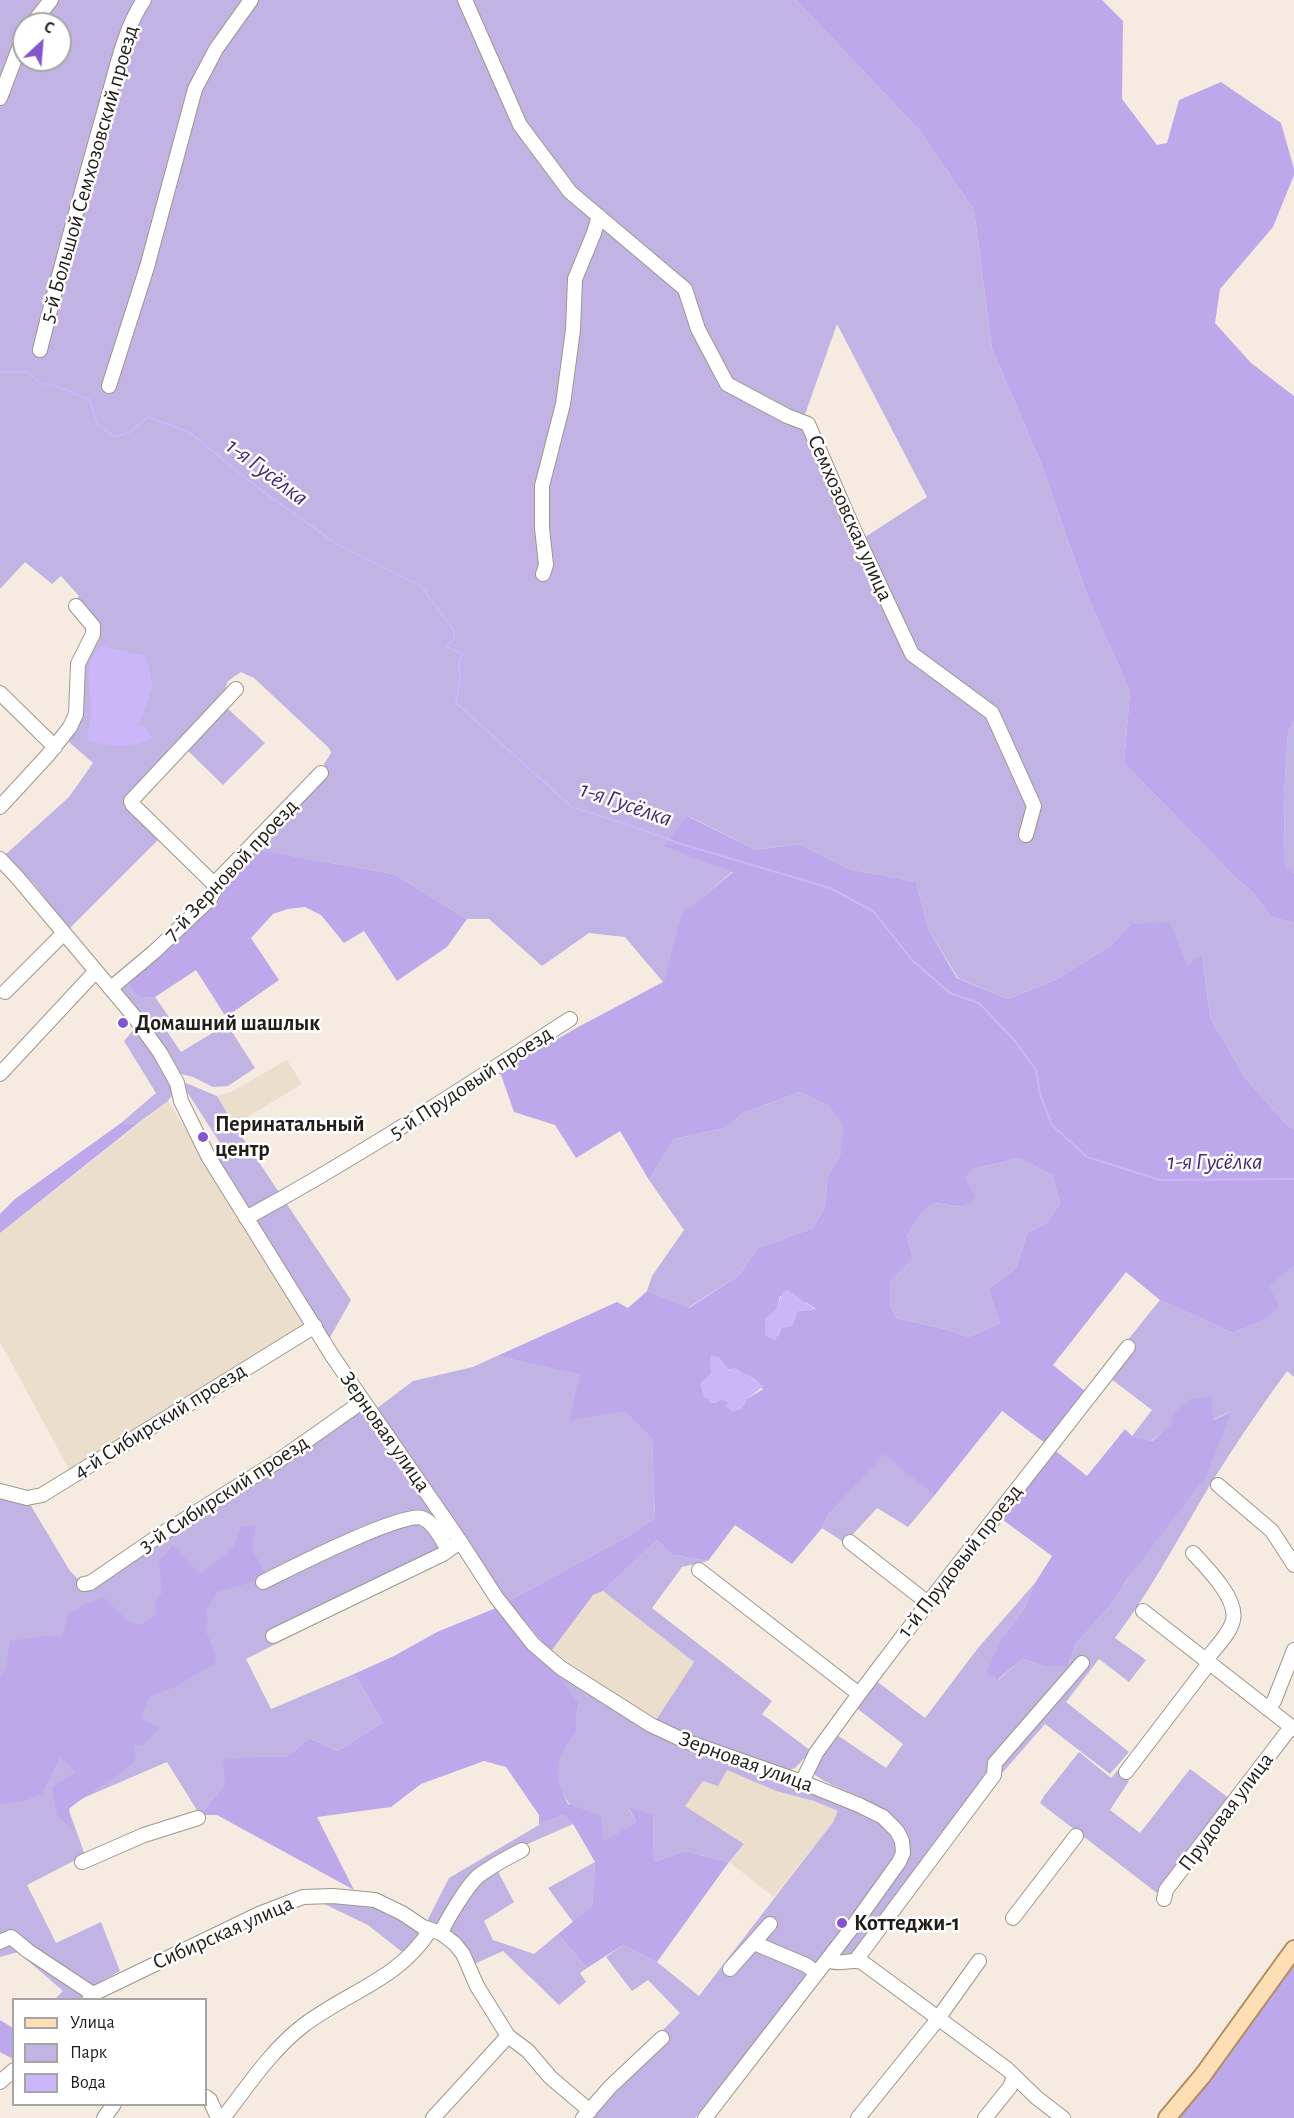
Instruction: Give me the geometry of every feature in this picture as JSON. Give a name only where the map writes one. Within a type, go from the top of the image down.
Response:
[{"type":"main road","points":[[1167,2118],[1203,2075],[1294,1949]]},
{"type":"street","points":[[42,12],[51,0]]},
{"type":"street","name":"5-й Большой Семхозовский проезд","points":[[40,350],[62,260],[113,81],[133,15],[144,0]]},
{"type":"street","points":[[109,386],[147,267],[195,89],[216,49],[251,0]]},
{"type":"street","name":"Семхозовская улица","points":[[465,0],[520,125],[570,192],[685,289],[698,329],[727,384],[787,416],[808,424],[853,528],[912,654],[992,713],[1034,806],[1026,835]]},
{"type":"street","points":[[0,98],[12,66]]},
{"type":"street","points":[[543,574],[546,565],[542,528],[542,486],[563,404],[573,330],[575,279],[599,216]]},
{"type":"street","points":[[0,807],[55,747],[70,727],[76,714],[78,664],[93,634],[93,626],[76,606]]},
{"type":"street","points":[[214,884],[133,806],[132,797],[236,689]]},
{"type":"street","points":[[0,693],[55,747]]},
{"type":"street","name":"7-й Зерновой проезд","points":[[111,988],[154,952],[210,899],[214,891],[214,884],[321,773]]},
{"type":"street","name":"Зерновая улица","points":[[0,859],[134,1015],[161,1054],[177,1083],[181,1101],[198,1139],[333,1357],[503,1607],[533,1644],[561,1668],[651,1725],[685,1741],[802,1782],[859,1805],[883,1817],[897,1832],[902,1841],[903,1853],[899,1863],[827,1960]]},
{"type":"street","points":[[5,992],[65,934]]},
{"type":"street","points":[[0,1074],[96,970]]},
{"type":"street","name":"5-й Прудовый проезд","points":[[246,1218],[287,1197],[376,1143],[570,1019]]},
{"type":"street","name":"4-й Сибирский проезд","points":[[0,1491],[27,1498],[42,1495],[315,1326]]},
{"type":"street","name":"1-й Прудовый проезд","points":[[802,1782],[816,1753],[859,1694],[1128,1347]]},
{"type":"street","name":"3-й Сибирский проезд","points":[[84,1584],[90,1583],[163,1533],[278,1461],[363,1401]]},
{"type":"street","points":[[1218,1485],[1272,1531],[1294,1565]]},
{"type":"street","points":[[263,1582],[342,1544],[403,1520],[417,1517],[424,1518],[431,1523],[448,1550]]},
{"type":"street","points":[[273,1636],[448,1550],[460,1541]]},
{"type":"street","points":[[850,1542],[928,1603]]},
{"type":"street","points":[[1126,1772],[1208,1661],[1233,1622],[1232,1600],[1192,1553]]},
{"type":"street","points":[[699,1570],[859,1694]]},
{"type":"street","points":[[1143,1611],[1293,1728]]},
{"type":"street","points":[[1268,1709],[1274,1701],[1294,1650]]},
{"type":"street","points":[[856,1960],[994,1775],[995,1763],[1082,1663]]},
{"type":"street","name":"Прудовая улица","points":[[1164,1899],[1166,1890],[1293,1728]]},
{"type":"street","points":[[82,1862],[144,1836],[198,1818]]},
{"type":"street","points":[[1013,1918],[1076,1836]]},
{"type":"street","points":[[207,2098],[221,2118],[278,2048],[303,2026],[333,2005],[352,1997],[401,1965],[424,1940],[446,1922],[475,1879],[493,1865],[522,1850]]},
{"type":"street","name":"Сибирская улица","points":[[91,1997],[259,1914],[303,1897],[333,1896],[375,1900],[455,1944],[463,1954],[477,1986],[507,2036]]},
{"type":"street","points":[[730,1969],[770,1924]]},
{"type":"street","points":[[5,1939],[28,1951],[91,1997]]},
{"type":"street","points":[[754,1943],[806,1965],[817,1973]]},
{"type":"street","points":[[705,2118],[827,1960],[836,1964],[856,1960],[862,1962],[1007,2069],[1063,2118]]},
{"type":"street","points":[[858,2118],[938,2017],[979,1960]]},
{"type":"street","points":[[433,2118],[507,2036],[528,2051],[586,2114],[610,2087],[662,2038]]},
{"type":"street","points":[[0,2082],[12,2072]]},
{"type":"street","points":[[985,2118],[1010,2087],[1014,2077]]},
{"type":"shaded area","points":[[796,0],[1102,0],[1123,21],[1122,99],[1157,145],[1167,143],[1179,100],[1221,82],[1281,123],[1294,175],[1273,227],[1220,289],[1215,323],[1251,363],[1294,396],[1294,721],[1288,732],[1284,796],[1285,867],[1294,873],[1294,923],[1271,917],[1253,893],[1124,763],[1130,692],[1087,595],[1042,466],[992,349],[974,210],[920,131]]},
{"type":"shaded area","points":[[687,816],[756,850],[799,844],[851,870],[916,882],[929,930],[957,978],[1008,999],[1055,980],[1110,946],[1131,924],[1170,922],[1187,965],[1202,953],[1210,1017],[1246,1079],[1287,1125],[1294,1129],[1294,1266],[1269,1286],[1279,1307],[1267,1319],[1233,1333],[1160,1300],[1126,1272],[1053,1365],[1086,1392],[1045,1443],[1002,1411],[934,1496],[884,1454],[829,1514],[822,1528],[792,1564],[735,1525],[708,1561],[672,1555],[657,1540],[603,1591],[593,1595],[552,1650],[545,1645],[508,1601],[623,1539],[655,1518],[652,1439],[624,1411],[569,1420],[580,1375],[497,1356],[617,1302],[628,1308],[647,1291],[689,1308],[738,1276],[758,1248],[813,1228],[825,1207],[827,1178],[840,1155],[844,1126],[829,1106],[800,1092],[743,1113],[725,1128],[674,1139],[649,1180],[620,1131],[576,1158],[555,1125],[514,1112],[500,1072],[663,982],[682,914],[733,872],[664,846]],"holes":[[[1019,1158],[1052,1175],[1060,1204],[1046,1223],[1027,1233],[1016,1268],[988,1289],[1000,1323],[968,1337],[897,1318],[890,1306],[890,1282],[913,1259],[907,1236],[921,1214],[934,1203],[962,1207],[975,1197],[966,1180],[970,1170]],[[780,1296],[807,1303],[816,1309],[798,1311],[781,1328],[778,1336],[765,1335],[765,1320],[777,1309]],[[722,1362],[728,1369],[754,1379],[763,1389],[747,1399],[741,1409],[723,1398],[715,1403],[709,1402],[703,1393],[701,1383],[711,1374],[711,1365]]]},
{"type":"shaded area","points":[[257,844],[258,850],[394,874],[467,919],[447,947],[397,981],[364,931],[344,943],[321,915],[305,907],[288,909],[273,914],[251,938],[279,980],[226,1017],[196,970],[155,997],[142,998],[133,990],[127,978]]},
{"type":"shaded area","points":[[287,1060],[302,1084],[234,1125],[217,1096],[231,1092]]},
{"type":"shaded area","points":[[168,1101],[307,1322],[307,1326],[71,1473],[0,1342],[0,1233]]},
{"type":"shaded area","points":[[121,1123],[137,1124],[0,1233],[0,1214],[15,1199]]},
{"type":"shaded area","points":[[1211,1396],[1213,1420],[1231,1412],[1207,1474],[1126,1581],[1114,1601],[1075,1645],[1068,1666],[1044,1666],[1023,1659],[998,1679],[987,1671],[1002,1638],[1024,1609],[1035,1583],[1052,1556],[999,1517],[1052,1448],[1087,1476],[1125,1429],[1132,1436],[1152,1441],[1171,1424],[1174,1413],[1191,1399]]},
{"type":"shaded area","points":[[241,1526],[255,1526],[252,1549],[264,1572],[249,1583],[217,1592],[206,1611],[208,1620],[205,1629],[215,1653],[216,1662],[177,1686],[149,1697],[140,1718],[159,1728],[143,1745],[134,1745],[136,1759],[69,1809],[71,1828],[57,1815],[52,1787],[76,1772],[60,1757],[42,1794],[24,1801],[0,1804],[0,1678],[6,1669],[10,1641],[44,1636],[62,1637],[68,1615],[85,1604],[104,1598],[130,1623],[141,1625],[157,1614],[154,1603],[162,1593],[159,1560],[173,1546],[200,1574],[234,1548]]},
{"type":"shaded area","points":[[603,1591],[694,1662],[656,1720],[552,1650],[593,1595]]},
{"type":"shaded area","points":[[496,1608],[529,1649],[557,1672],[579,1704],[576,1715],[576,1734],[563,1752],[558,1768],[560,1784],[568,1804],[601,1816],[603,1842],[636,1822],[629,1808],[653,1814],[654,1862],[685,1851],[729,1862],[657,1962],[623,1945],[587,1968],[558,1934],[592,1906],[595,1862],[573,1824],[563,1815],[539,1825],[539,1815],[506,1767],[484,1761],[421,1784],[391,1807],[317,1817],[354,1890],[217,1815],[200,1815],[225,1784],[223,1760],[286,1757],[309,1738],[338,1751],[383,1722],[354,1674],[394,1656],[437,1632]]},
{"type":"shaded area","points":[[727,1770],[776,1791],[814,1801],[838,1811],[833,1822],[774,1897],[729,1862],[744,1845],[685,1806],[703,1781]]},
{"type":"shaded area","points":[[1294,1955],[1294,2118],[1170,2118]]},
{"type":"shaded area","points":[[0,2020],[12,2027],[12,2058],[0,2052]]},
{"type":"green space","points":[[0,0],[796,0],[920,131],[974,210],[992,349],[1042,466],[1087,595],[1130,692],[1124,763],[1253,893],[1271,917],[1294,923],[1294,1129],[1287,1125],[1246,1079],[1210,1017],[1202,953],[1187,965],[1131,924],[1110,946],[1055,980],[1008,999],[958,978],[929,930],[916,882],[851,870],[799,844],[756,850],[688,816],[733,871],[683,914],[663,982],[625,937],[589,933],[542,966],[489,919],[467,919],[394,874],[257,850],[257,844],[327,771],[324,764],[331,753],[329,748],[254,678],[241,672],[228,681],[222,697],[130,796],[161,837],[69,929],[35,885],[5,855],[69,797],[93,763],[69,742],[79,715],[80,665],[94,636],[71,606],[79,596],[61,576],[52,584],[25,562],[0,589]],"holes":[[[837,324],[927,497],[859,541],[803,420]]]},
{"type":"green space","points":[[226,707],[265,743],[223,785],[184,747]]},
{"type":"green space","points":[[1294,721],[1294,873],[1285,868],[1284,796],[1288,732]]},
{"type":"green space","points":[[127,978],[142,998],[155,997],[169,1017],[162,1024],[181,1052],[227,1024],[255,1068],[228,1086],[213,1087],[193,1077],[177,1073],[121,992],[121,987]]},
{"type":"green space","points":[[137,1026],[175,1090],[168,1101],[137,1124],[121,1123],[156,1093],[124,1041]]},
{"type":"green space","points":[[186,1083],[217,1096],[351,1300],[329,1339],[213,1154],[220,1143],[184,1087]]},
{"type":"green space","points":[[800,1092],[829,1106],[845,1126],[840,1155],[827,1178],[825,1207],[813,1228],[758,1248],[738,1276],[688,1308],[647,1291],[652,1276],[684,1230],[649,1180],[674,1139],[725,1128],[743,1113]]},
{"type":"green space","points":[[1019,1158],[1052,1175],[1060,1204],[1046,1223],[1027,1233],[1016,1268],[988,1289],[1000,1323],[968,1337],[897,1318],[890,1306],[890,1282],[913,1259],[907,1236],[921,1214],[934,1203],[962,1207],[970,1170]]},
{"type":"green space","points":[[1294,1266],[1294,1377],[1287,1371],[1257,1413],[1210,1485],[1153,1582],[1115,1638],[1146,1660],[1129,1682],[1099,1659],[1066,1702],[1129,1752],[1110,1774],[1045,1724],[996,1780],[864,1951],[845,1959],[838,1955],[903,1869],[908,1854],[892,1821],[878,1807],[815,1775],[814,1768],[834,1733],[886,1768],[903,1744],[854,1706],[875,1680],[925,1718],[978,1648],[1035,1583],[1024,1609],[1002,1638],[999,1679],[1023,1659],[1044,1666],[1068,1666],[1075,1645],[1114,1601],[1230,1412],[1212,1420],[1172,1424],[1151,1441],[1132,1436],[1152,1410],[1102,1372],[1160,1300],[1233,1333],[1267,1319],[1278,1307],[1268,1286]]},
{"type":"green space","points":[[497,1356],[581,1375],[624,1411],[652,1439],[655,1518],[623,1539],[508,1601],[376,1409],[413,1381],[473,1367]]},
{"type":"green space","points":[[352,1405],[363,1410],[453,1538],[445,1558],[246,1659],[271,1709],[354,1674],[383,1722],[338,1751],[309,1738],[286,1757],[252,1757],[225,1784],[200,1815],[167,1762],[67,1805],[85,1855],[27,1885],[56,1943],[101,1922],[120,1971],[91,1987],[84,1998],[56,1998],[63,1991],[18,1952],[0,1957],[0,1494],[28,1501],[70,1571],[77,1578],[84,1580],[276,1457]]},
{"type":"green space","points":[[884,1453],[934,1496],[908,1527],[877,1508],[845,1543],[822,1528],[829,1514]]},
{"type":"green space","points":[[657,1540],[672,1555],[708,1561],[682,1567],[652,1608],[772,1701],[762,1714],[811,1751],[795,1768],[790,1770],[690,1736],[656,1720],[694,1662],[603,1591]]},
{"type":"green space","points":[[557,1672],[649,1729],[855,1810],[893,1835],[898,1852],[894,1860],[824,1954],[695,2118],[588,2118],[646,2047],[680,2013],[648,1980],[632,1991],[606,1957],[623,1945],[657,1962],[699,1996],[833,1822],[838,1811],[814,1801],[776,1791],[727,1770],[718,1786],[703,1781],[685,1806],[744,1844],[729,1862],[685,1851],[654,1862],[653,1814],[629,1809],[636,1822],[603,1843],[572,1808],[560,1788],[557,1777],[556,1767],[559,1758],[576,1734],[576,1715],[579,1705]]},
{"type":"green space","points":[[1079,1752],[1111,1778],[1118,1770],[1129,1781],[1110,1810],[1140,1833],[1190,1769],[1230,1799],[1157,1893],[1040,1803]]},
{"type":"green space","points":[[563,1815],[573,1824],[523,1846],[496,1868],[514,1902],[484,1921],[493,1940],[534,1954],[558,1934],[587,1968],[580,1973],[586,1982],[559,2005],[503,1951],[472,1965],[465,1948],[455,1937],[443,1929],[426,1923],[449,1878],[539,1825]]},
{"type":"green space","points":[[595,1862],[592,1906],[573,1922],[548,1888]]},
{"type":"green space","points":[[314,1899],[373,1902],[421,1932],[406,1955],[368,1925]]},
{"type":"water","points":[[102,646],[146,658],[152,687],[138,724],[147,729],[152,738],[145,742],[121,746],[89,741],[91,713],[89,668],[95,652]]},
{"type":"water","points":[[788,1290],[816,1310],[798,1311],[793,1325],[781,1328],[775,1341],[765,1335],[765,1320],[776,1309],[783,1292]]},
{"type":"water","points":[[710,1355],[719,1357],[729,1370],[734,1367],[764,1386],[747,1399],[741,1409],[732,1412],[726,1406],[728,1403],[723,1399],[715,1403],[704,1398],[701,1383],[711,1374]]},
{"type":"waterway","name":"1-я Гусёлка","points":[[0,372],[28,372],[40,383],[54,385],[90,400],[97,424],[115,437],[130,432],[148,417],[189,432],[257,487],[338,545],[421,586],[454,631],[454,638],[446,646],[462,654],[456,703],[572,807],[678,843],[830,888],[873,911],[912,960],[950,993],[979,1003],[1015,1041],[1036,1070],[1040,1094],[1052,1125],[1087,1157],[1160,1180],[1294,1179]]},
{"type":"place","name":"Домашний шашлык","points":[[123,1023]]},
{"type":"place","name":"Перинатальный центр","points":[[203,1137]]},
{"type":"place","name":"Коттеджи-1","points":[[842,1923]]}]
